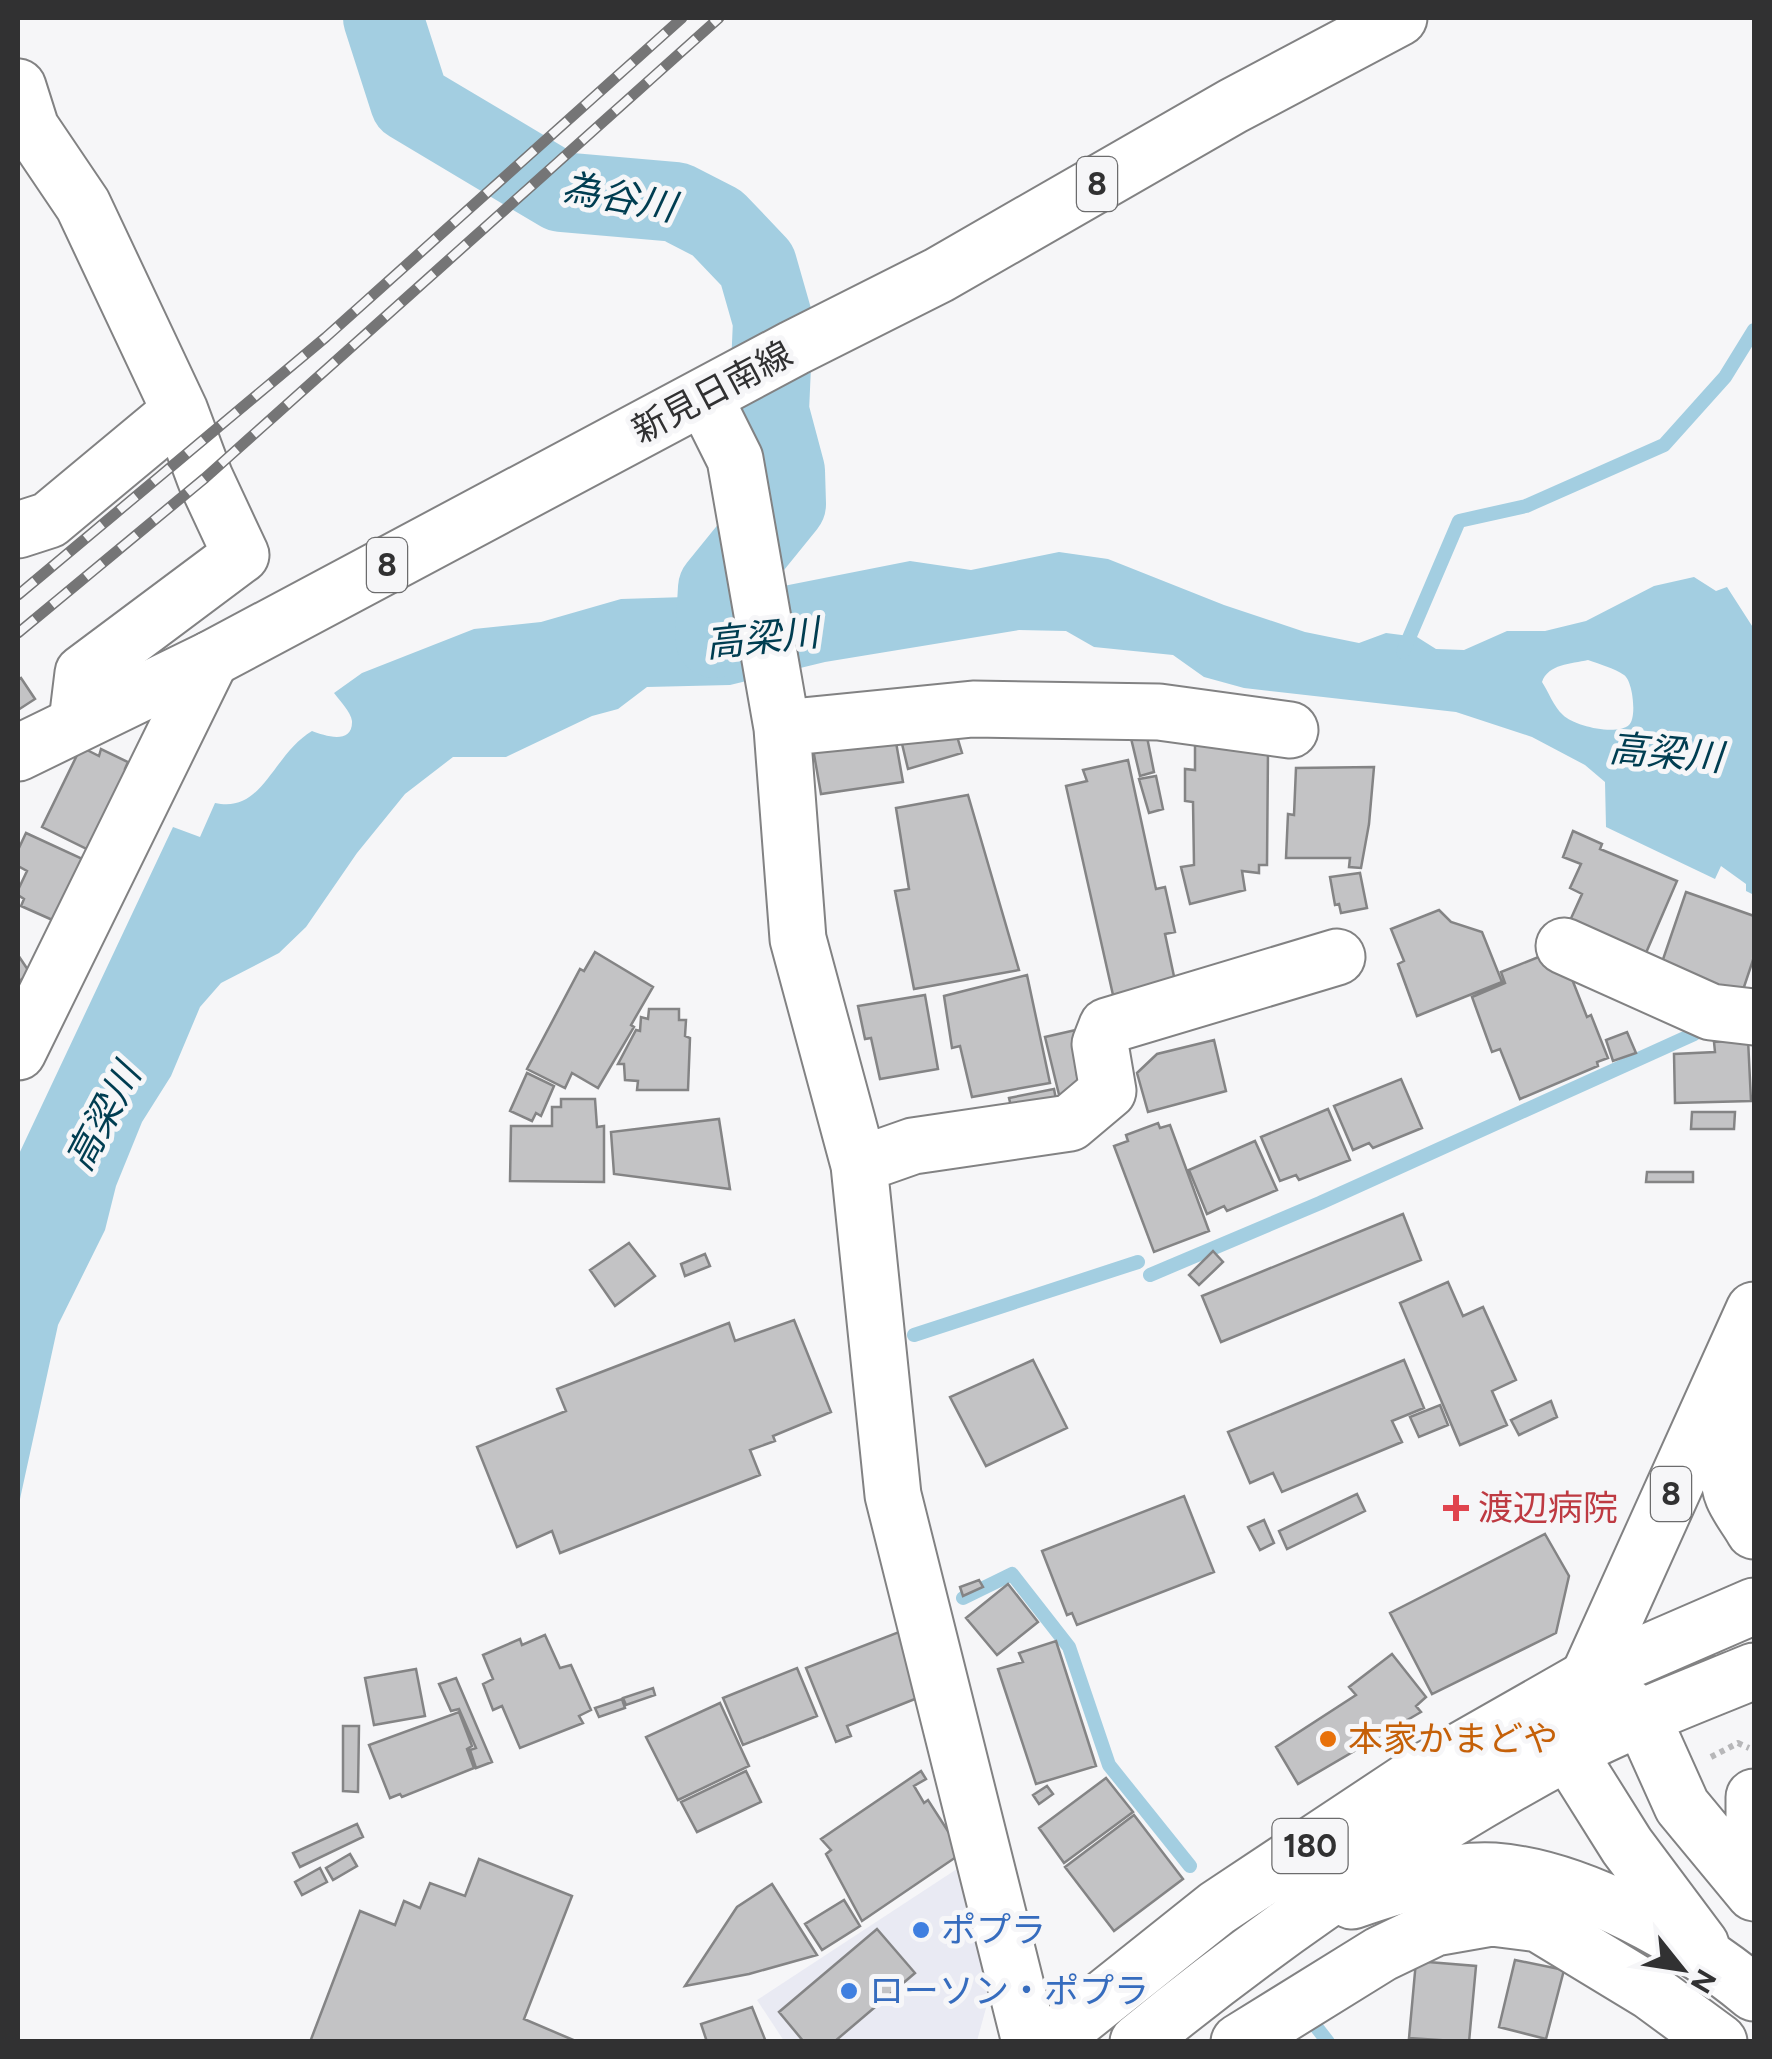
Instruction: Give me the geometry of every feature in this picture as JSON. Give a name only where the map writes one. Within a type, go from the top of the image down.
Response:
[{"type":"main road","name":"新見日南線","points":[[18,753],[211,659],[773,359],[939,275],[1233,106],[1399,18]]},
{"type":"main road","points":[[18,87],[31,128],[84,204],[180,411],[241,556],[83,674],[77,722]]},
{"type":"main road","points":[[704,396],[735,460],[782,728],[798,940],[859,1165],[893,1494],[1030,2042]]},
{"type":"main road","points":[[18,530],[49,520],[180,411]]},
{"type":"main road","points":[[18,1052],[211,659]]},
{"type":"main road","points":[[782,728],[973,708],[1159,712],[1290,730]]},
{"type":"main road","points":[[1564,946],[1711,1012],[1754,1017]]},
{"type":"main road","points":[[859,1165],[913,1146],[1070,1123],[1108,1091],[1100,1044],[1107,1026],[1337,957]]},
{"type":"main road","name":"8","points":[[1588,1678],[1754,1310]]},
{"type":"main road","name":"8","points":[[1754,1369],[1738,1406],[1730,1453],[1731,1494],[1754,1530]]},
{"type":"main road","name":"180","points":[[1050,2042],[1217,1908],[1416,1776],[1588,1678],[1754,1606]]},
{"type":"main road","name":"180","points":[[1138,2042],[1202,1989],[1410,1843],[1568,1752],[1754,1671]]},
{"type":"main road","points":[[1710,1957],[1627,1846],[1568,1752],[1588,1678],[1642,1717],[1682,1806],[1754,1893]]},
{"type":"main road","points":[[1754,1797],[1754,1826]]},
{"type":"main road","points":[[1307,1915],[1411,1882],[1490,1870],[1530,1876],[1590,1895],[1710,1957],[1754,1992]]},
{"type":"main road","points":[[1239,2042],[1381,1954],[1435,1928],[1492,1918],[1538,1924],[1652,1992],[1719,2042]]},
{"type":"shaded area","name":"ポプラ","points":[[966,1863],[989,1997],[977,2041],[784,2041],[757,2000]]},
{"type":"water","name":"高梁川","points":[[1059,552],[1108,559],[1305,632],[1359,643],[1386,633],[1417,637],[1436,649],[1464,650],[1507,631],[1545,631],[1586,621],[1654,586],[1694,577],[1716,591],[1727,587],[1754,629],[1754,895],[1721,866],[1715,879],[1606,827],[1605,782],[1585,765],[1532,737],[1456,712],[1244,688],[1204,677],[1173,655],[1094,647],[1066,631],[1019,630],[825,662],[730,685],[647,687],[618,709],[592,716],[506,757],[453,757],[405,794],[357,853],[306,927],[279,953],[221,983],[200,1007],[171,1076],[142,1122],[116,1186],[105,1230],[58,1325],[18,1508],[18,1156],[173,827],[200,837],[215,803],[245,800],[298,741],[312,731],[337,737],[348,733],[351,718],[334,693],[362,673],[474,629],[541,622],[621,599],[686,597],[705,589],[738,595],[910,561],[971,570]],"holes":[[[1588,660],[1616,670],[1627,679],[1633,708],[1629,725],[1615,730],[1595,728],[1568,719],[1557,708],[1542,682],[1545,676],[1555,668]]]},
{"type":"building","points":[[21,678],[35,699],[18,710],[18,680]]},
{"type":"building","points":[[953,723],[962,753],[908,769],[898,727]]},
{"type":"building","points":[[894,731],[903,782],[821,794],[812,743]]},
{"type":"building","points":[[1146,732],[1154,772],[1140,776],[1130,734]]},
{"type":"building","points":[[1195,745],[1268,750],[1267,865],[1259,865],[1259,873],[1242,871],[1245,890],[1190,904],[1181,867],[1194,865],[1193,802],[1185,801],[1185,769],[1195,770]]},
{"type":"building","points":[[81,747],[99,756],[101,749],[128,762],[125,769],[131,772],[93,852],[42,827]]},
{"type":"building","points":[[1128,760],[1156,889],[1165,887],[1175,932],[1165,934],[1175,981],[1113,995],[1066,786],[1087,781],[1083,770]]},
{"type":"building","points":[[1374,767],[1361,868],[1349,867],[1350,858],[1286,858],[1288,814],[1294,815],[1296,768]]},
{"type":"building","points":[[1156,776],[1163,809],[1149,813],[1139,779]]},
{"type":"building","points":[[968,795],[1019,970],[914,989],[895,891],[909,889],[896,808]]},
{"type":"building","points":[[1573,831],[1602,844],[1600,849],[1677,881],[1639,969],[1563,936],[1582,894],[1570,888],[1581,864],[1563,857]]},
{"type":"building","points":[[26,833],[87,861],[57,922],[21,906],[24,899],[18,890],[27,871],[18,866],[18,850]]},
{"type":"building","points":[[1360,873],[1367,908],[1341,913],[1339,904],[1335,905],[1330,877]]},
{"type":"building","points":[[1686,892],[1754,916],[1754,957],[1740,999],[1659,971]]},
{"type":"building","points":[[1439,910],[1451,922],[1482,932],[1502,982],[1417,1016],[1398,964],[1404,961],[1391,929]]},
{"type":"building","points":[[595,952],[653,987],[598,1088],[572,1073],[565,1088],[527,1069],[580,969],[584,971]]},
{"type":"building","points":[[1551,952],[1566,964],[1608,1058],[1597,1062],[1598,1066],[1520,1099],[1500,1049],[1492,1052],[1472,997],[1505,983],[1501,972]]},
{"type":"building","points":[[18,955],[30,973],[18,982]]},
{"type":"building","points":[[1027,975],[1050,1083],[972,1097],[960,1046],[952,1048],[944,996]]},
{"type":"building","points":[[925,995],[938,1069],[880,1079],[871,1038],[865,1039],[858,1006]]},
{"type":"building","points":[[649,1009],[679,1009],[679,1020],[686,1020],[685,1036],[690,1038],[688,1090],[637,1090],[638,1081],[625,1080],[624,1064],[618,1064],[636,1030],[640,1031],[641,1017],[648,1019]]},
{"type":"building","points":[[1080,1029],[1090,1071],[1077,1075],[1083,1102],[1062,1107],[1045,1037]]},
{"type":"building","points":[[1627,1032],[1636,1053],[1613,1061],[1606,1040]]},
{"type":"building","points":[[1748,1039],[1751,1101],[1675,1103],[1674,1054],[1715,1052],[1714,1042]]},
{"type":"building","points":[[1214,1040],[1226,1091],[1148,1112],[1137,1073],[1157,1054]]},
{"type":"building","points":[[527,1073],[554,1086],[541,1116],[536,1113],[532,1121],[510,1111]]},
{"type":"building","points":[[1401,1079],[1422,1128],[1373,1148],[1369,1143],[1353,1150],[1334,1106]]},
{"type":"building","points":[[1054,1089],[1058,1110],[1014,1119],[1009,1098]]},
{"type":"building","points":[[561,1099],[595,1099],[597,1127],[604,1126],[604,1182],[510,1181],[511,1126],[552,1126],[552,1107],[561,1107]]},
{"type":"building","points":[[1328,1109],[1350,1160],[1299,1180],[1296,1175],[1280,1181],[1261,1137]]},
{"type":"building","points":[[1692,1112],[1735,1112],[1734,1129],[1691,1129]]},
{"type":"building","points":[[719,1119],[730,1189],[614,1174],[611,1132]]},
{"type":"building","points":[[1158,1123],[1160,1128],[1170,1125],[1209,1231],[1154,1252],[1114,1146],[1128,1141],[1126,1135]]},
{"type":"building","points":[[1255,1141],[1277,1190],[1227,1211],[1224,1206],[1207,1214],[1189,1170]]},
{"type":"building","points":[[1647,1172],[1693,1172],[1693,1182],[1646,1182]]},
{"type":"building","points":[[1403,1214],[1421,1260],[1221,1342],[1202,1296]]},
{"type":"building","points":[[629,1243],[655,1276],[615,1306],[590,1270]]},
{"type":"building","points":[[1213,1251],[1223,1262],[1199,1285],[1189,1275]]},
{"type":"building","points":[[705,1254],[710,1266],[685,1276],[681,1264]]},
{"type":"building","points":[[1448,1282],[1463,1316],[1483,1307],[1516,1380],[1492,1391],[1507,1425],[1460,1445],[1400,1303]]},
{"type":"building","points":[[794,1320],[831,1412],[750,1450],[760,1475],[560,1553],[552,1531],[517,1547],[477,1447],[566,1411],[557,1389],[729,1323],[735,1341]]},
{"type":"building","points":[[1033,1360],[1067,1428],[986,1466],[950,1397]]},
{"type":"building","points":[[1404,1360],[1424,1408],[1392,1421],[1402,1442],[1282,1492],[1273,1473],[1250,1483],[1228,1432]]},
{"type":"building","points":[[1551,1401],[1557,1417],[1519,1435],[1511,1420]]},
{"type":"building","points":[[1440,1405],[1448,1425],[1419,1437],[1410,1417]]},
{"type":"building","points":[[1357,1494],[1365,1511],[1287,1549],[1279,1531]]},
{"type":"building","points":[[1184,1496],[1214,1572],[1077,1625],[1072,1613],[1067,1615],[1042,1551]]},
{"type":"building","points":[[1264,1520],[1274,1543],[1260,1550],[1248,1527]]},
{"type":"building","points":[[1545,1534],[1569,1576],[1556,1633],[1432,1694],[1390,1613]]},
{"type":"building","points":[[979,1580],[983,1587],[963,1596],[960,1587]]},
{"type":"building","points":[[1008,1584],[1038,1622],[997,1655],[966,1618]]},
{"type":"building","points":[[899,1632],[925,1695],[847,1726],[851,1736],[836,1742],[806,1668]]},
{"type":"building","points":[[545,1635],[560,1668],[571,1665],[591,1710],[579,1716],[583,1723],[520,1748],[502,1706],[493,1710],[483,1684],[493,1679],[483,1655],[520,1639],[522,1645]]},
{"type":"building","points":[[1056,1641],[1096,1766],[1036,1784],[998,1669],[1023,1662],[1019,1653]]},
{"type":"building","points":[[1392,1654],[1426,1697],[1416,1706],[1421,1712],[1298,1784],[1276,1747],[1356,1695],[1349,1687]]},
{"type":"building","points":[[797,1668],[817,1716],[743,1745],[723,1698]]},
{"type":"building","points":[[416,1669],[425,1716],[374,1725],[365,1678]]},
{"type":"building","points":[[456,1678],[492,1762],[476,1768],[470,1750],[476,1748],[459,1709],[451,1711],[439,1684]]},
{"type":"building","points":[[653,1688],[655,1695],[626,1705],[623,1698]]},
{"type":"building","points":[[622,1699],[625,1708],[599,1717],[595,1708]]},
{"type":"building","points":[[720,1703],[749,1766],[678,1800],[646,1737]]},
{"type":"building","points":[[459,1712],[472,1746],[467,1749],[474,1768],[402,1797],[400,1794],[390,1798],[369,1745]]},
{"type":"building","points":[[343,1726],[359,1726],[358,1792],[343,1791]]},
{"type":"building","points":[[746,1771],[761,1802],[697,1832],[681,1802]]},
{"type":"building","points":[[921,1771],[926,1779],[914,1786],[924,1803],[928,1800],[962,1853],[862,1921],[826,1854],[831,1850],[821,1839]]},
{"type":"building","points":[[1106,1778],[1133,1812],[1064,1863],[1039,1828]]},
{"type":"building","points":[[1047,1786],[1053,1794],[1039,1804],[1033,1795]]},
{"type":"building","points":[[1134,1815],[1183,1879],[1114,1931],[1065,1867]]},
{"type":"building","points":[[357,1824],[363,1837],[300,1867],[293,1853]]},
{"type":"building","points":[[350,1854],[357,1866],[333,1880],[326,1868]]},
{"type":"building","points":[[479,1859],[572,1896],[524,2019],[578,2042],[310,2042],[360,1911],[395,1925],[404,1901],[420,1908],[430,1883],[465,1896]]},
{"type":"building","points":[[320,1868],[327,1882],[302,1895],[295,1882]]},
{"type":"building","points":[[772,1884],[817,1955],[685,1986],[737,1907]]},
{"type":"building","points":[[844,1900],[860,1926],[822,1950],[805,1924]]},
{"type":"building","points":[[877,1929],[915,1973],[834,2042],[804,2042],[779,2012]]},
{"type":"building","points":[[1515,1960],[1564,1970],[1546,2039],[1499,2027]]},
{"type":"building","points":[[1416,1961],[1476,1966],[1469,2042],[1409,2038]]},
{"type":"building","points":[[752,2007],[766,2042],[707,2042],[701,2024]]},
{"type":"waterway","name":"為谷川","points":[[383,18],[410,102],[561,192],[676,202],[717,223],[757,265],[773,321],[769,411],[785,471],[786,504],[718,588],[715,638]]},
{"type":"waterway","points":[[1403,652],[1459,521],[1526,506],[1664,445],[1725,377],[1754,330]]},
{"type":"waterway","points":[[1150,1275],[1320,1203],[1694,1034]]},
{"type":"waterway","points":[[914,1335],[1138,1262]]},
{"type":"waterway","points":[[963,1598],[1012,1574],[1069,1647],[1109,1765],[1190,1866]]},
{"type":"waterway","points":[[1307,2015],[1328,2042]]},
{"type":"railway","points":[[18,595],[326,337],[682,18]]},
{"type":"railway","points":[[18,633],[205,478],[719,18]]},
{"type":"place","name":"渡辺病院","points":[[1456,1508]]},
{"type":"place","name":"本家かまどや","points":[[1328,1739]]},
{"type":"place","name":"ポプラ","points":[[921,1930]]},
{"type":"place","name":"ローソン・ポプラ","points":[[849,1991]]}]
